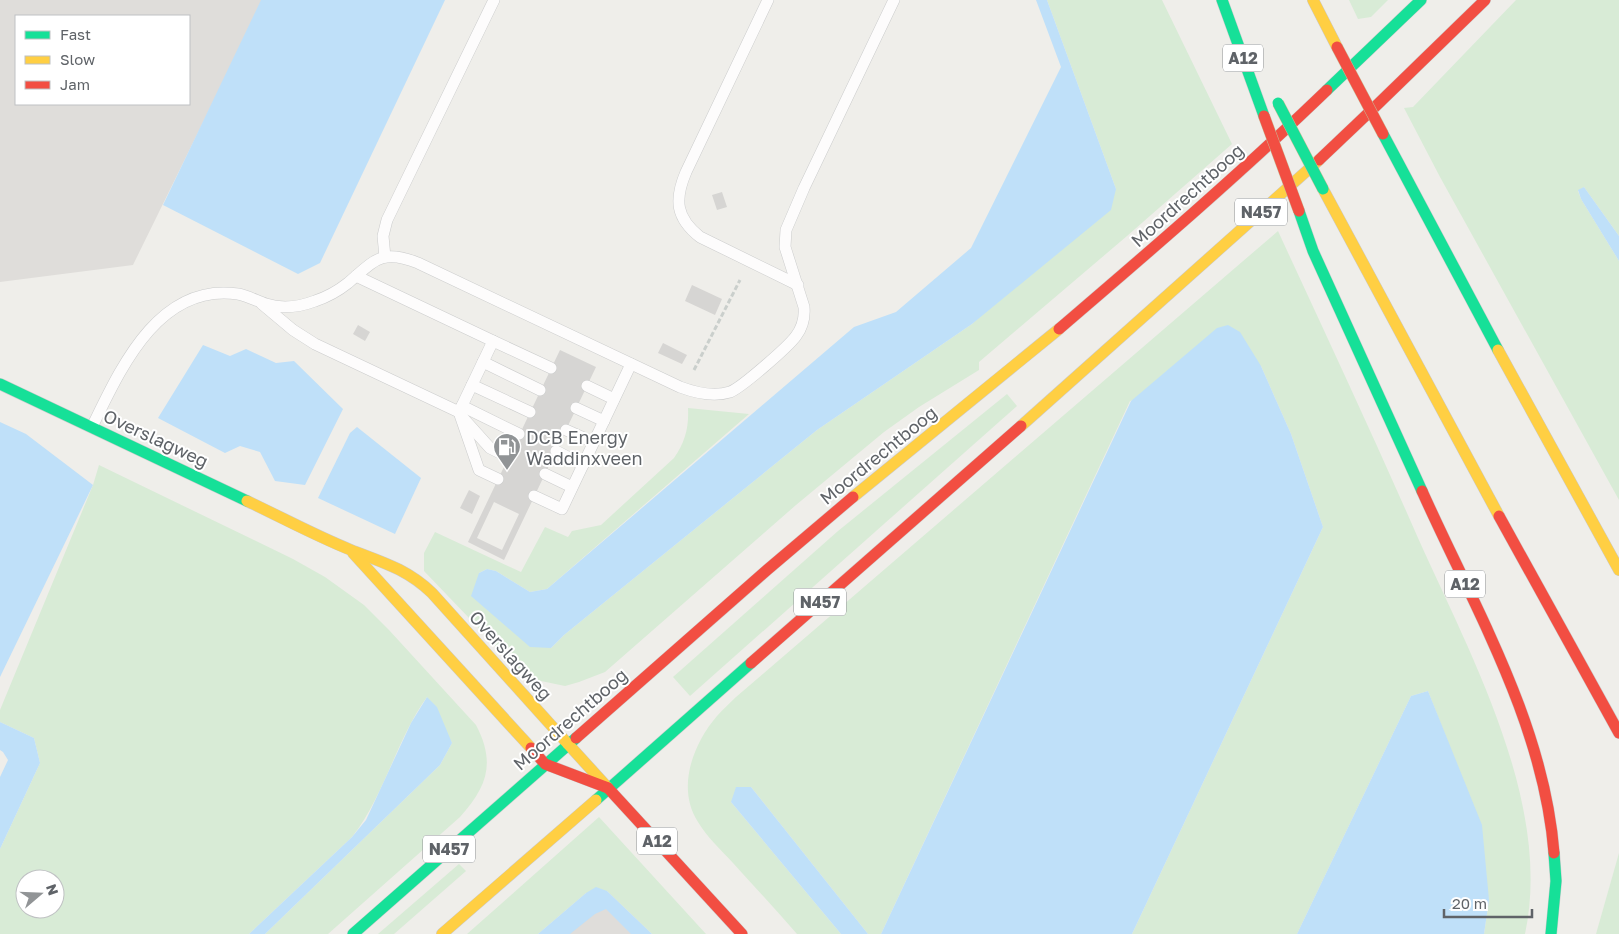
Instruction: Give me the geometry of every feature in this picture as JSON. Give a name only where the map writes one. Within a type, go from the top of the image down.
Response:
[{"type":"main road","name":"A12","points":[[1222,0],[1313,251],[1494,647],[1529,732],[1548,808],[1554,852],[1555,900],[1550,934]]},
{"type":"main road","name":"A12","points":[[1226,0],[1252,52]]},
{"type":"main road","points":[[1313,0],[1518,386],[1619,570]]},
{"type":"main road","name":"Moordrechtboog","points":[[353,934],[545,764],[816,529],[1134,265],[1290,126],[1421,0]]},
{"type":"main road","name":"N457","points":[[442,934],[1249,223],[1398,86],[1485,0]]},
{"type":"main road","points":[[1276,99],[1454,436],[1619,733]]},
{"type":"main road","name":"Overslagweg","points":[[0,384],[351,550],[401,569],[425,586],[608,788]]},
{"type":"main road","name":"Overslagweg","points":[[351,550],[545,764],[608,788]]},
{"type":"main road","name":"A12","points":[[608,788],[742,934]]},
{"type":"lane","points":[[385,257],[383,236],[387,220],[494,0]]},
{"type":"lane","points":[[768,0],[686,172],[678,203],[682,217],[692,230],[700,236],[798,285]]},
{"type":"lane","points":[[92,427],[129,356],[146,333],[170,312],[187,301],[209,294],[237,294],[285,307],[311,302],[340,289],[366,266],[385,257],[404,258],[418,263],[685,389],[705,394],[730,392],[737,389],[784,349],[796,336],[803,322],[804,307],[786,247],[786,230],[804,188],[894,0]]},
{"type":"lane","points":[[356,276],[550,368]]},
{"type":"lane","points":[[259,301],[309,341],[519,434]]},
{"type":"lane","points":[[493,341],[460,409],[479,470],[498,479]]},
{"type":"lane","points":[[483,362],[540,390]]},
{"type":"lane","points":[[534,496],[562,509],[631,364]]},
{"type":"lane","points":[[472,385],[530,412]]},
{"type":"lane","points":[[587,386],[614,399]]},
{"type":"lane","points":[[576,408],[604,420]]},
{"type":"lane","points":[[460,409],[490,448],[508,457]]},
{"type":"lane","points":[[566,430],[593,442]]},
{"type":"lane","points":[[556,451],[583,464]]},
{"type":"lane","points":[[545,474],[572,487]]},
{"type":"path","points":[[685,389],[749,261]]},
{"type":"shaded area","points":[[0,0],[263,0],[133,265],[0,282]]},
{"type":"shaded area","points":[[599,896],[636,934],[554,934]]},
{"type":"green space","points":[[1047,0],[1162,0],[1232,144],[979,362],[979,370],[919,407],[884,432],[796,505],[605,672],[565,686],[532,678],[518,669],[424,571],[424,553],[435,532],[521,572],[545,527],[568,537],[572,531],[601,525],[674,458],[686,434],[688,408],[749,414],[547,589],[530,592],[496,571],[487,569],[479,573],[551,648],[564,635],[817,430],[972,324],[1116,189]]},
{"type":"green space","points":[[1349,0],[1388,0],[1371,17],[1358,19]]},
{"type":"green space","points":[[1516,0],[1619,0],[1619,236],[1584,187],[1578,191],[1619,261],[1619,500],[1440,177],[1404,108],[1413,107]]},
{"type":"green space","points":[[1278,231],[1461,631],[1502,731],[1517,782],[1527,834],[1531,884],[1525,934],[1484,934],[1489,900],[1456,763],[1428,691],[1411,696],[1297,934],[1132,934],[1323,527],[1291,434],[1261,366],[1130,401],[881,934],[868,934],[751,787],[731,802],[841,934],[797,934],[710,838],[698,822],[692,809],[688,795],[690,767],[708,727],[719,713],[736,697]]},
{"type":"green space","points":[[1007,394],[1017,406],[690,696],[673,677],[838,531]]},
{"type":"green space","points":[[99,465],[293,559],[325,577],[364,605],[476,725],[486,751],[486,774],[477,795],[460,817],[328,934],[265,934],[440,765],[452,743],[427,697],[407,731],[373,803],[352,837],[249,934],[0,934],[0,849],[40,763],[34,738],[0,722],[0,710],[93,485]]},
{"type":"green space","points":[[599,817],[706,934],[652,934],[607,891],[586,893],[538,934],[467,934]]},
{"type":"green space","points":[[1619,853],[1619,934],[1596,934]]},
{"type":"green space","points":[[459,864],[466,871],[394,934],[378,934]]},
{"type":"water","points":[[261,0],[445,0],[320,263],[298,274],[163,205]]},
{"type":"water","points":[[1036,0],[1047,0],[1116,189],[1111,210],[972,324],[817,430],[564,635],[551,648],[530,647],[471,596],[479,573],[487,569],[496,571],[530,592],[547,589],[854,327],[896,312],[971,248],[1061,67]]},
{"type":"water","points":[[1584,187],[1619,236],[1619,261],[1581,199],[1578,190]]},
{"type":"water","points":[[1228,325],[1240,332],[1261,366],[1291,434],[1323,527],[1132,934],[881,934],[1131,401],[1217,328]]},
{"type":"water","points":[[203,345],[230,356],[246,349],[276,363],[294,361],[343,409],[305,485],[275,481],[260,452],[240,446],[225,453],[158,418]]},
{"type":"water","points":[[0,422],[26,434],[93,485],[0,677]]},
{"type":"water","points":[[357,427],[421,478],[395,534],[318,498],[350,433]]},
{"type":"water","points":[[1428,691],[1482,825],[1489,900],[1484,934],[1297,934],[1411,696]]},
{"type":"water","points":[[427,697],[437,707],[452,743],[440,765],[265,934],[249,934],[352,837],[366,820],[411,723]]},
{"type":"water","points":[[0,722],[34,738],[40,763],[0,849],[0,777],[8,760],[0,750]]},
{"type":"water","points":[[736,787],[751,787],[868,934],[841,934],[731,802]]},
{"type":"water","points":[[596,887],[607,891],[652,934],[631,934],[606,909],[595,914],[570,934],[538,934],[586,893]]},
{"type":"building","points":[[722,192],[727,207],[717,210],[712,195]]},
{"type":"building","points":[[692,285],[722,299],[715,315],[685,301]]},
{"type":"building","points":[[358,325],[370,332],[365,341],[353,334]]},
{"type":"building","points":[[663,343],[687,355],[682,364],[658,353]]},
{"type":"building","points":[[560,350],[596,367],[504,560],[468,542]],"holes":[[[494,502],[519,514],[502,550],[477,538]]]},
{"type":"building","points":[[469,490],[480,496],[472,514],[460,508]]},
{"type":"traffic: fast","points":[[1222,0],[1264,116]]},
{"type":"traffic: fast","points":[[1327,90],[1421,0]]},
{"type":"traffic: fast","points":[[1278,103],[1323,189]]},
{"type":"traffic: fast","points":[[1383,134],[1498,350]]},
{"type":"traffic: fast","points":[[1299,211],[1313,251],[1422,491]]},
{"type":"traffic: fast","points":[[0,384],[247,501]]},
{"type":"traffic: fast","points":[[596,800],[751,663]]},
{"type":"traffic: fast","points":[[353,934],[576,738]]},
{"type":"traffic: fast","points":[[1551,934],[1556,881],[1554,853]]},
{"type":"traffic: slow","points":[[1313,0],[1337,47]]},
{"type":"traffic: slow","points":[[1021,426],[1319,160]]},
{"type":"traffic: slow","points":[[1323,189],[1499,516]]},
{"type":"traffic: slow","points":[[853,497],[1059,329]]},
{"type":"traffic: slow","points":[[1498,350],[1619,570]]},
{"type":"traffic: slow","points":[[247,501],[325,539],[394,567],[423,585],[568,744]]},
{"type":"traffic: slow","points":[[353,553],[531,748]]},
{"type":"traffic: slow","points":[[568,744],[608,788]]},
{"type":"traffic: slow","points":[[442,934],[596,800]]},
{"type":"traffic: jam","points":[[1319,160],[1485,0]]},
{"type":"traffic: jam","points":[[1337,47],[1383,134]]},
{"type":"traffic: jam","points":[[1059,329],[1228,182],[1327,90]]},
{"type":"traffic: jam","points":[[1264,116],[1299,211]]},
{"type":"traffic: jam","points":[[751,663],[1021,426]]},
{"type":"traffic: jam","points":[[1422,491],[1504,667],[1522,712],[1548,805],[1554,853]]},
{"type":"traffic: jam","points":[[576,738],[853,497]]},
{"type":"traffic: jam","points":[[1499,516],[1619,733]]},
{"type":"traffic: jam","points":[[531,748],[545,764],[608,788]]},
{"type":"traffic: jam","points":[[608,788],[742,934]]},
{"type":"place","name":"DCB Energy Waddinxveen","points":[[507,471]]}]
